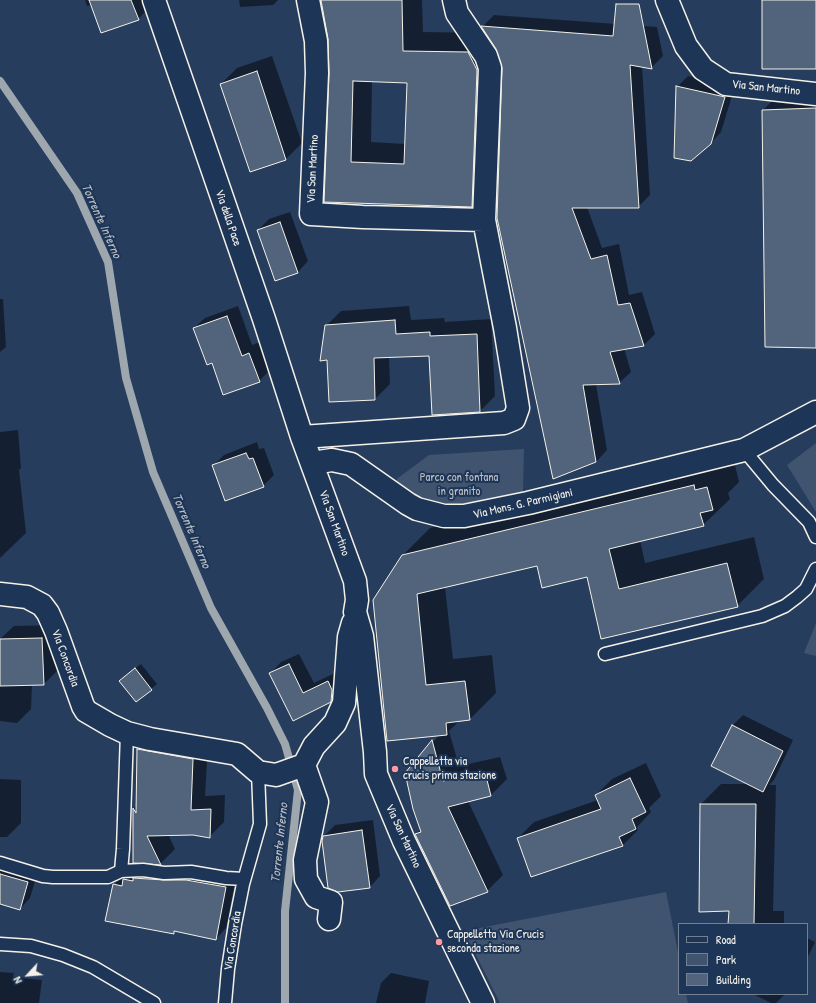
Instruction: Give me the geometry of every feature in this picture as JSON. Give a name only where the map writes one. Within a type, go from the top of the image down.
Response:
[{"type":"street","name":"Via della Pace","points":[[154,0],[264,319],[302,437]]},
{"type":"street","name":"Via San Martino","points":[[308,0],[316,42],[317,73],[311,214],[484,220]]},
{"type":"street","points":[[302,437],[504,424],[514,420],[518,408],[484,220],[490,68],[486,56],[457,13],[454,0]]},
{"type":"street","name":"Via San Martino","points":[[667,0],[686,46],[703,69],[726,84],[816,94]]},
{"type":"street","name":"Via Mons. G. Parmigiani","points":[[312,463],[332,460],[351,464],[417,509],[439,515],[460,517],[521,505],[744,450],[816,412]]},
{"type":"street","name":"Via San Martino","points":[[302,437],[355,581],[355,612],[362,636],[375,752],[376,774],[404,841],[484,1003]]},
{"type":"street","name":"Via Concordia","points":[[0,594],[27,597],[42,605],[50,618],[86,711],[127,733],[150,739],[236,754],[267,774]]},
{"type":"street","points":[[267,774],[300,766],[314,746],[335,723],[344,703],[349,638],[355,612]]},
{"type":"street","points":[[300,766],[316,802],[305,860],[306,879],[316,897],[331,902],[329,919]]},
{"type":"lane","points":[[744,450],[773,485],[809,522],[816,537]]},
{"type":"lane","points":[[605,654],[762,616],[778,610],[806,589],[816,569]]},
{"type":"lane","points":[[121,872],[127,733]]},
{"type":"lane","name":"Via Concordia","points":[[225,1003],[231,948],[244,880],[260,824],[267,774]]},
{"type":"lane","points":[[0,863],[43,876],[53,877],[108,877],[121,872],[143,870],[164,873],[191,872],[244,880]]},
{"type":"lane","points":[[0,944],[31,946],[63,954],[94,967],[154,1003]]},
{"type":"green space","points":[[816,443],[816,512],[787,465]]},
{"type":"green space","name":"Parco con fontana in granito","points":[[524,449],[523,492],[464,516],[390,492],[398,478],[429,455]]},
{"type":"green space","points":[[816,623],[816,656],[804,653]]},
{"type":"green space","points":[[666,892],[678,952],[678,995],[686,995],[688,1003],[500,1003],[464,931]]},
{"type":"building","points":[[89,0],[131,0],[139,20],[101,33]]},
{"type":"building","points":[[321,0],[402,0],[403,51],[468,52],[477,70],[472,207],[324,202],[329,73],[328,39]],"holes":[[[353,81],[407,83],[404,164],[351,162]]]},
{"type":"building","points":[[762,0],[816,0],[816,69],[762,69]]},
{"type":"building","points":[[616,4],[639,4],[652,69],[630,65],[639,208],[572,208],[591,259],[607,255],[618,305],[630,303],[644,346],[610,352],[620,384],[583,385],[596,462],[553,479],[497,218],[502,68],[496,49],[481,26],[613,36]]},
{"type":"building","points":[[257,71],[286,160],[250,172],[220,84]]},
{"type":"building","points":[[676,86],[725,97],[711,144],[691,161],[674,158]]},
{"type":"building","points":[[816,108],[816,348],[765,347],[762,110]]},
{"type":"building","points":[[280,222],[298,273],[275,281],[257,230]]},
{"type":"building","points":[[227,316],[242,356],[249,353],[260,382],[223,395],[212,363],[207,365],[193,328]]},
{"type":"building","points":[[395,320],[396,334],[430,332],[430,336],[477,334],[480,412],[432,415],[429,356],[374,358],[375,400],[329,402],[327,360],[320,361],[325,325]]},
{"type":"building","points":[[246,453],[249,459],[253,458],[264,487],[225,501],[212,465]]},
{"type":"building","points":[[694,485],[695,490],[707,487],[713,510],[700,513],[704,526],[609,549],[619,589],[727,563],[738,607],[601,639],[587,577],[542,588],[537,566],[417,594],[426,685],[465,681],[470,720],[446,723],[447,735],[387,741],[373,600],[402,555]]},
{"type":"building","points":[[42,638],[44,685],[0,686],[0,639]]},
{"type":"building","points":[[289,664],[303,693],[328,681],[332,690],[331,702],[293,721],[269,673]]},
{"type":"building","points":[[135,668],[152,690],[136,702],[119,681]]},
{"type":"building","points":[[732,725],[783,751],[763,792],[711,766]]},
{"type":"building","points":[[432,740],[443,781],[485,772],[491,796],[448,807],[488,892],[450,906],[415,834],[421,832],[413,809],[405,773]]},
{"type":"building","points":[[137,749],[193,759],[191,810],[211,809],[210,838],[193,835],[147,836],[161,865],[133,863],[133,808],[136,813]]},
{"type":"building","points":[[630,778],[646,812],[632,819],[636,829],[619,837],[623,846],[531,877],[517,838],[601,809],[595,795]]},
{"type":"building","points":[[700,804],[756,804],[754,923],[728,923],[729,911],[699,912]]},
{"type":"building","points":[[362,830],[370,888],[338,892],[328,888],[322,841],[323,836]]},
{"type":"building","points":[[0,874],[28,882],[20,910],[0,904]]},
{"type":"building","points":[[133,878],[186,880],[226,887],[216,940],[174,931],[174,934],[105,921],[113,884],[122,886],[123,879],[133,881]]},
{"type":"waterway","name":"Torrente Inferno","points":[[0,81],[77,193],[108,262],[126,378],[153,472],[211,608],[267,708],[285,744],[298,790],[285,911],[285,1003]]},
{"type":"place","name":"Cappelletta via crucis prima stazione","points":[[395,769]]},
{"type":"place","name":"Cappelletta Via Crucis seconda stazione","points":[[439,942]]}]
